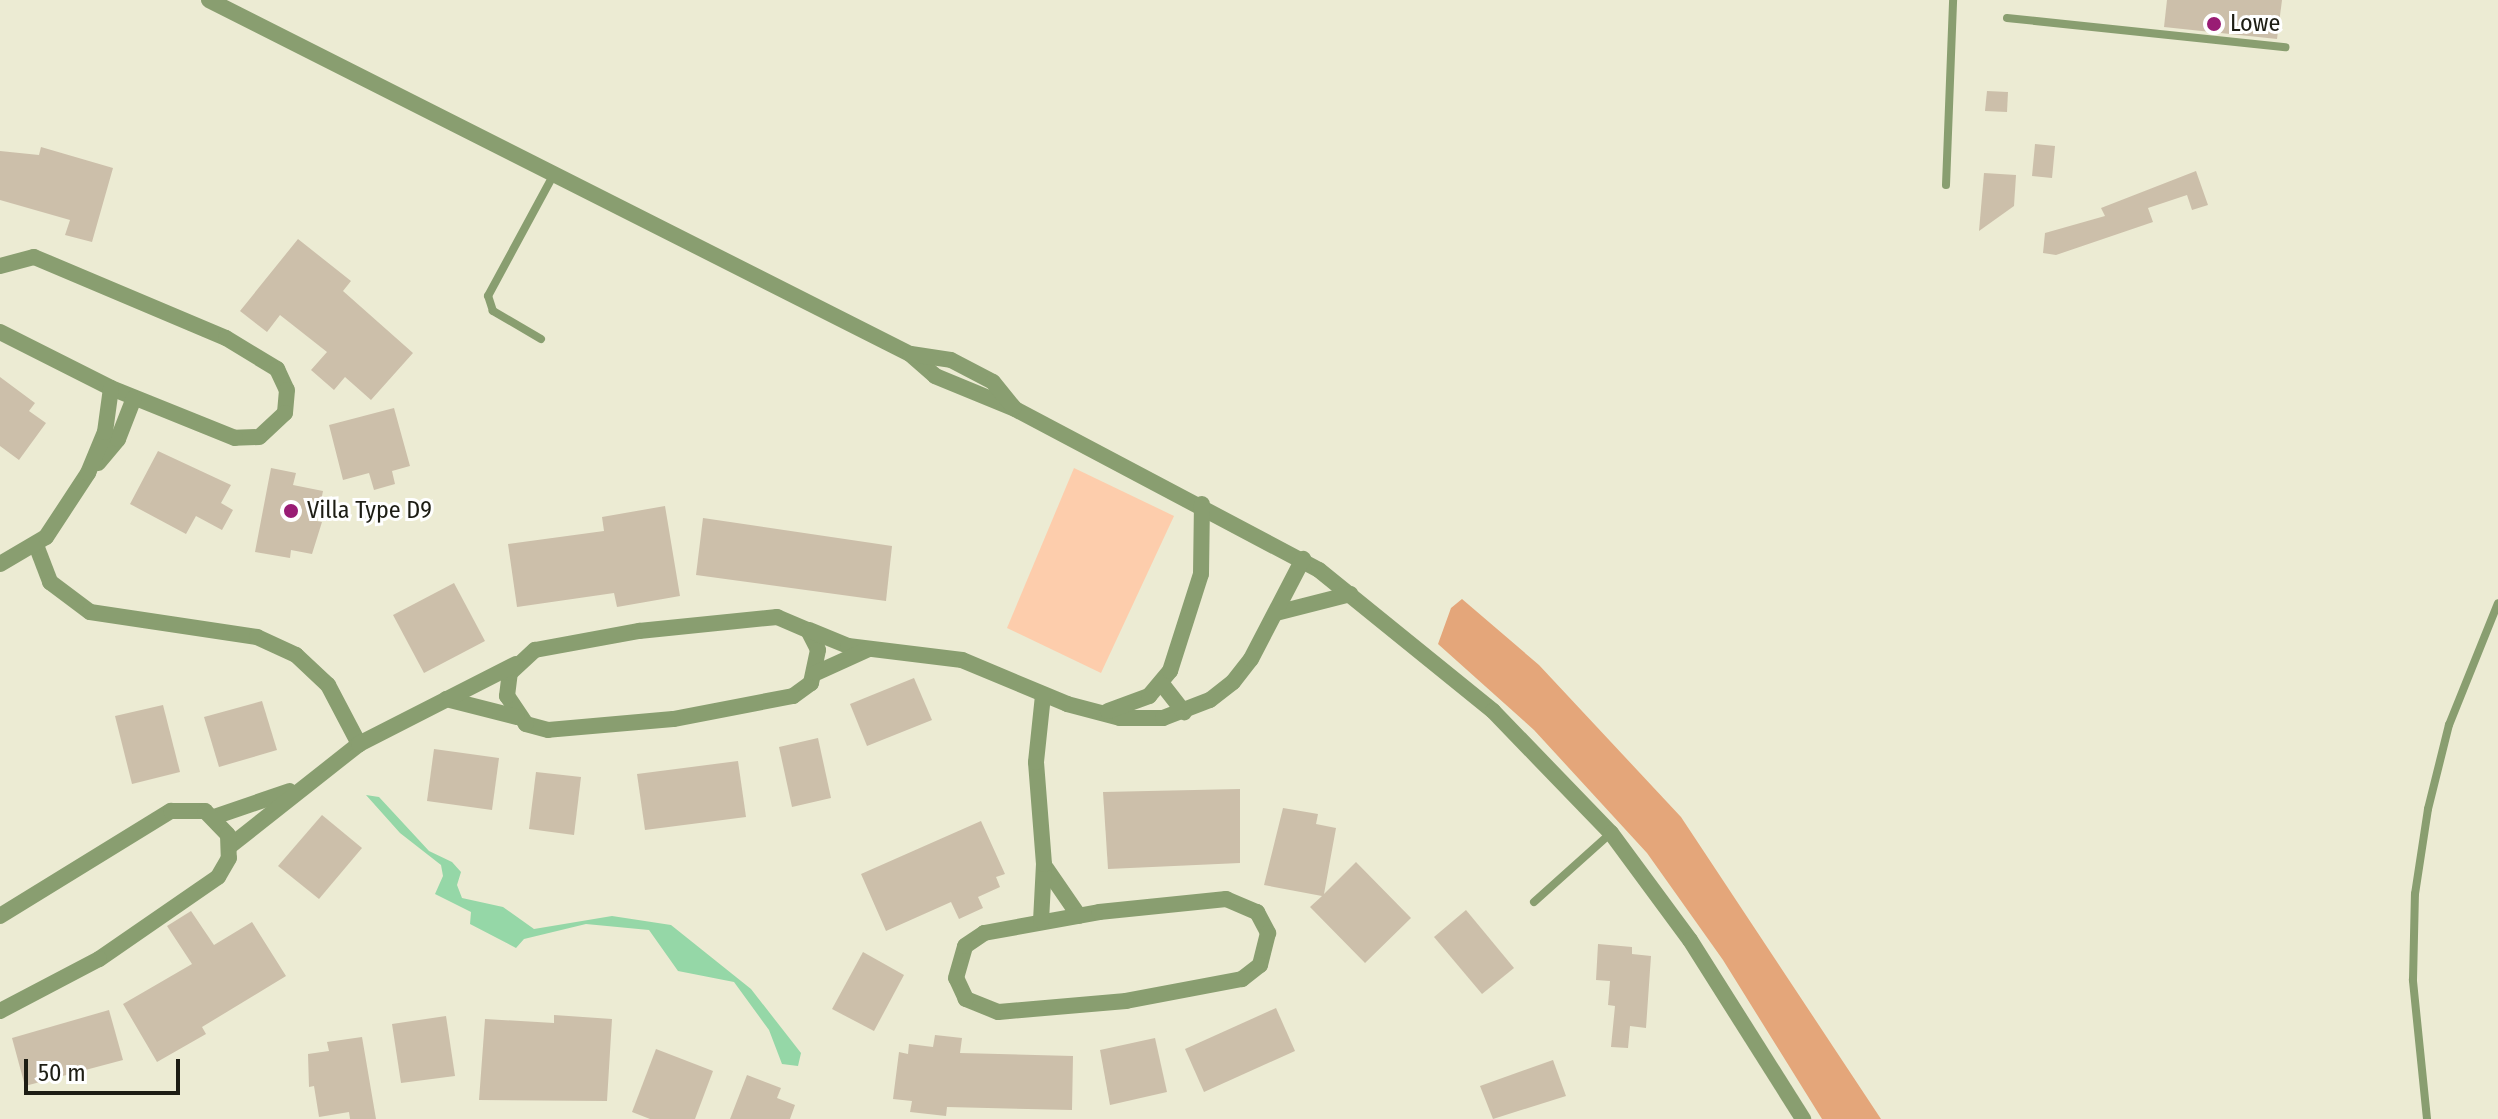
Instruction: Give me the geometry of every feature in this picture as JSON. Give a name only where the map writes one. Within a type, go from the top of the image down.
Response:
[{"type":"street","points":[[209,0],[910,354],[935,376],[1015,409],[1303,559],[1351,594],[1493,711],[1611,833],[1698,951],[1803,1119]]},
{"type":"street","points":[[0,266],[34,257],[165,308],[267,361],[284,379],[288,402],[279,424],[247,440],[111,388],[0,332]]},
{"type":"street","points":[[88,473],[105,432],[111,388]]},
{"type":"street","points":[[0,564],[36,545],[88,473],[118,439],[134,398]]},
{"type":"street","points":[[1099,712],[1133,706],[1162,684],[1176,656],[1201,574],[1202,504]]},
{"type":"street","points":[[36,545],[50,582],[90,612],[257,637],[296,655],[328,685],[359,744]]},
{"type":"street","points":[[0,1011],[99,959],[218,877],[230,846],[359,744],[516,664],[535,650],[675,627],[777,617],[869,649],[962,660],[1043,695],[1099,712],[1141,719],[1184,712],[1233,682],[1276,613],[1303,559]]},
{"type":"street","points":[[1276,613],[1351,594]]},
{"type":"street","points":[[808,630],[818,650],[816,673]]},
{"type":"street","points":[[446,699],[517,717],[548,730],[673,719],[793,696],[816,673],[869,649]]},
{"type":"street","points":[[516,664],[507,696],[517,717]]},
{"type":"street","points":[[1162,684],[1184,712]]},
{"type":"street","points":[[1041,921],[1044,864],[1035,788],[1043,695]]},
{"type":"street","points":[[214,817],[313,780]]},
{"type":"street","points":[[0,916],[171,811],[194,808],[214,817],[230,846]]},
{"type":"street","points":[[1044,864],[1058,892],[1079,916]]},
{"type":"street","points":[[1238,901],[1257,912],[1268,944],[1260,965],[1242,979],[1152,997],[998,1012],[966,999],[956,978],[965,946],[984,933],[1041,921],[1238,901]]},
{"type":"lane","points":[[1946,185],[1953,0]]},
{"type":"lane","points":[[2007,18],[2285,47]]},
{"type":"lane","points":[[541,339],[493,311],[488,296],[554,174]]},
{"type":"lane","points":[[2427,1119],[2413,980],[2415,894],[2428,809],[2449,725],[2498,603]]},
{"type":"lane","points":[[1534,902],[1611,833]]},
{"type":"shaded area","points":[[1074,468],[1174,516],[1101,673],[1007,628]]},
{"type":"shaded area","points":[[1462,599],[1539,665],[1681,817],[1881,1119],[1822,1119],[1723,960],[1647,853],[1534,730],[1438,644],[1451,608]]},
{"type":"shaded area","points":[[366,795],[379,797],[429,851],[452,862],[461,872],[457,885],[462,898],[503,907],[534,929],[612,916],[671,925],[751,989],[801,1053],[798,1066],[782,1064],[769,1030],[734,982],[678,971],[649,930],[586,924],[524,939],[516,948],[470,924],[471,912],[435,894],[443,876],[441,865],[400,833]]},
{"type":"building","points":[[2167,0],[2282,0],[2277,39],[2164,27]]},
{"type":"building","points":[[1987,91],[2008,92],[2007,112],[1985,111]]},
{"type":"building","points":[[2035,144],[2055,146],[2052,178],[2032,176]]},
{"type":"building","points":[[41,147],[113,168],[92,242],[65,235],[70,220],[0,200],[0,151],[39,155]]},
{"type":"building","points":[[2196,171],[2208,205],[2192,210],[2187,195],[2148,208],[2153,222],[2056,255],[2043,253],[2045,233],[2105,216],[2101,208]]},
{"type":"building","points":[[1984,173],[2016,175],[2014,206],[1979,231]]},
{"type":"building","points":[[298,239],[351,281],[343,291],[413,353],[371,400],[345,377],[334,390],[311,370],[327,352],[280,315],[267,332],[240,311]]},
{"type":"building","points":[[0,377],[35,403],[29,411],[46,423],[19,460],[0,446]]},
{"type":"building","points":[[394,408],[410,466],[392,471],[395,484],[374,490],[369,473],[343,480],[329,425]]},
{"type":"building","points":[[158,451],[231,485],[221,503],[233,510],[222,530],[196,516],[186,534],[130,504]]},
{"type":"building","name":"Villa Type D9","points":[[271,468],[296,473],[293,485],[323,491],[317,521],[322,522],[312,554],[291,550],[290,558],[255,552]]},
{"type":"building","points":[[665,506],[680,596],[617,607],[614,593],[517,607],[508,544],[604,531],[602,517]]},
{"type":"building","points":[[703,518],[892,546],[886,601],[696,575]]},
{"type":"building","points":[[454,583],[485,641],[424,673],[393,615]]},
{"type":"building","points":[[914,678],[932,720],[867,746],[850,704]]},
{"type":"building","points":[[262,701],[277,750],[219,767],[204,717]]},
{"type":"building","points":[[163,705],[180,772],[132,784],[115,716]]},
{"type":"building","points":[[818,738],[831,798],[792,807],[779,747]]},
{"type":"building","points":[[434,749],[499,758],[492,810],[427,801]]},
{"type":"building","points":[[738,761],[746,817],[645,830],[637,774]]},
{"type":"building","points":[[536,772],[581,777],[574,835],[529,829]]},
{"type":"building","points":[[1240,789],[1240,863],[1108,869],[1103,792]]},
{"type":"building","points":[[1283,808],[1318,814],[1316,824],[1336,828],[1324,894],[1356,862],[1411,918],[1365,963],[1310,907],[1322,896],[1264,885]]},
{"type":"building","points":[[322,815],[362,848],[319,899],[278,866]]},
{"type":"building","points":[[981,821],[1005,874],[996,877],[1000,887],[978,897],[983,908],[959,919],[951,902],[886,931],[861,874]]},
{"type":"building","points":[[1466,910],[1514,968],[1482,994],[1434,937]]},
{"type":"building","points":[[191,911],[214,945],[252,922],[286,976],[202,1027],[206,1034],[157,1062],[123,1004],[192,964],[167,926]]},
{"type":"building","points":[[1598,944],[1632,947],[1632,954],[1651,956],[1646,1028],[1630,1026],[1628,1048],[1611,1047],[1615,1006],[1608,1005],[1610,981],[1596,980]]},
{"type":"building","points":[[863,952],[904,975],[874,1031],[832,1009]]},
{"type":"building","points":[[1276,1008],[1295,1051],[1204,1092],[1185,1049]]},
{"type":"building","points":[[109,1010],[123,1060],[25,1086],[12,1038]]},
{"type":"building","points":[[554,1015],[612,1019],[607,1101],[479,1100],[485,1019],[554,1023]]},
{"type":"building","points":[[446,1016],[455,1076],[401,1083],[392,1024]]},
{"type":"building","points":[[935,1035],[962,1038],[960,1053],[1073,1056],[1072,1110],[947,1107],[946,1116],[910,1112],[912,1101],[893,1099],[899,1052],[908,1054],[909,1044],[933,1047]]},
{"type":"building","points":[[362,1037],[376,1119],[350,1119],[349,1112],[319,1117],[314,1086],[309,1087],[308,1054],[329,1051],[327,1042]]},
{"type":"building","points":[[1155,1038],[1167,1092],[1110,1105],[1100,1050]]},
{"type":"building","points":[[656,1049],[713,1071],[695,1119],[650,1119],[632,1112]]},
{"type":"building","points":[[1553,1060],[1566,1096],[1493,1119],[1480,1086]]},
{"type":"building","points":[[747,1075],[781,1088],[777,1098],[795,1105],[790,1119],[730,1119]]},
{"type":"place","name":"Lowe","points":[[2214,24]]},
{"type":"place","name":"Villa Type D9","points":[[291,511]]}]
